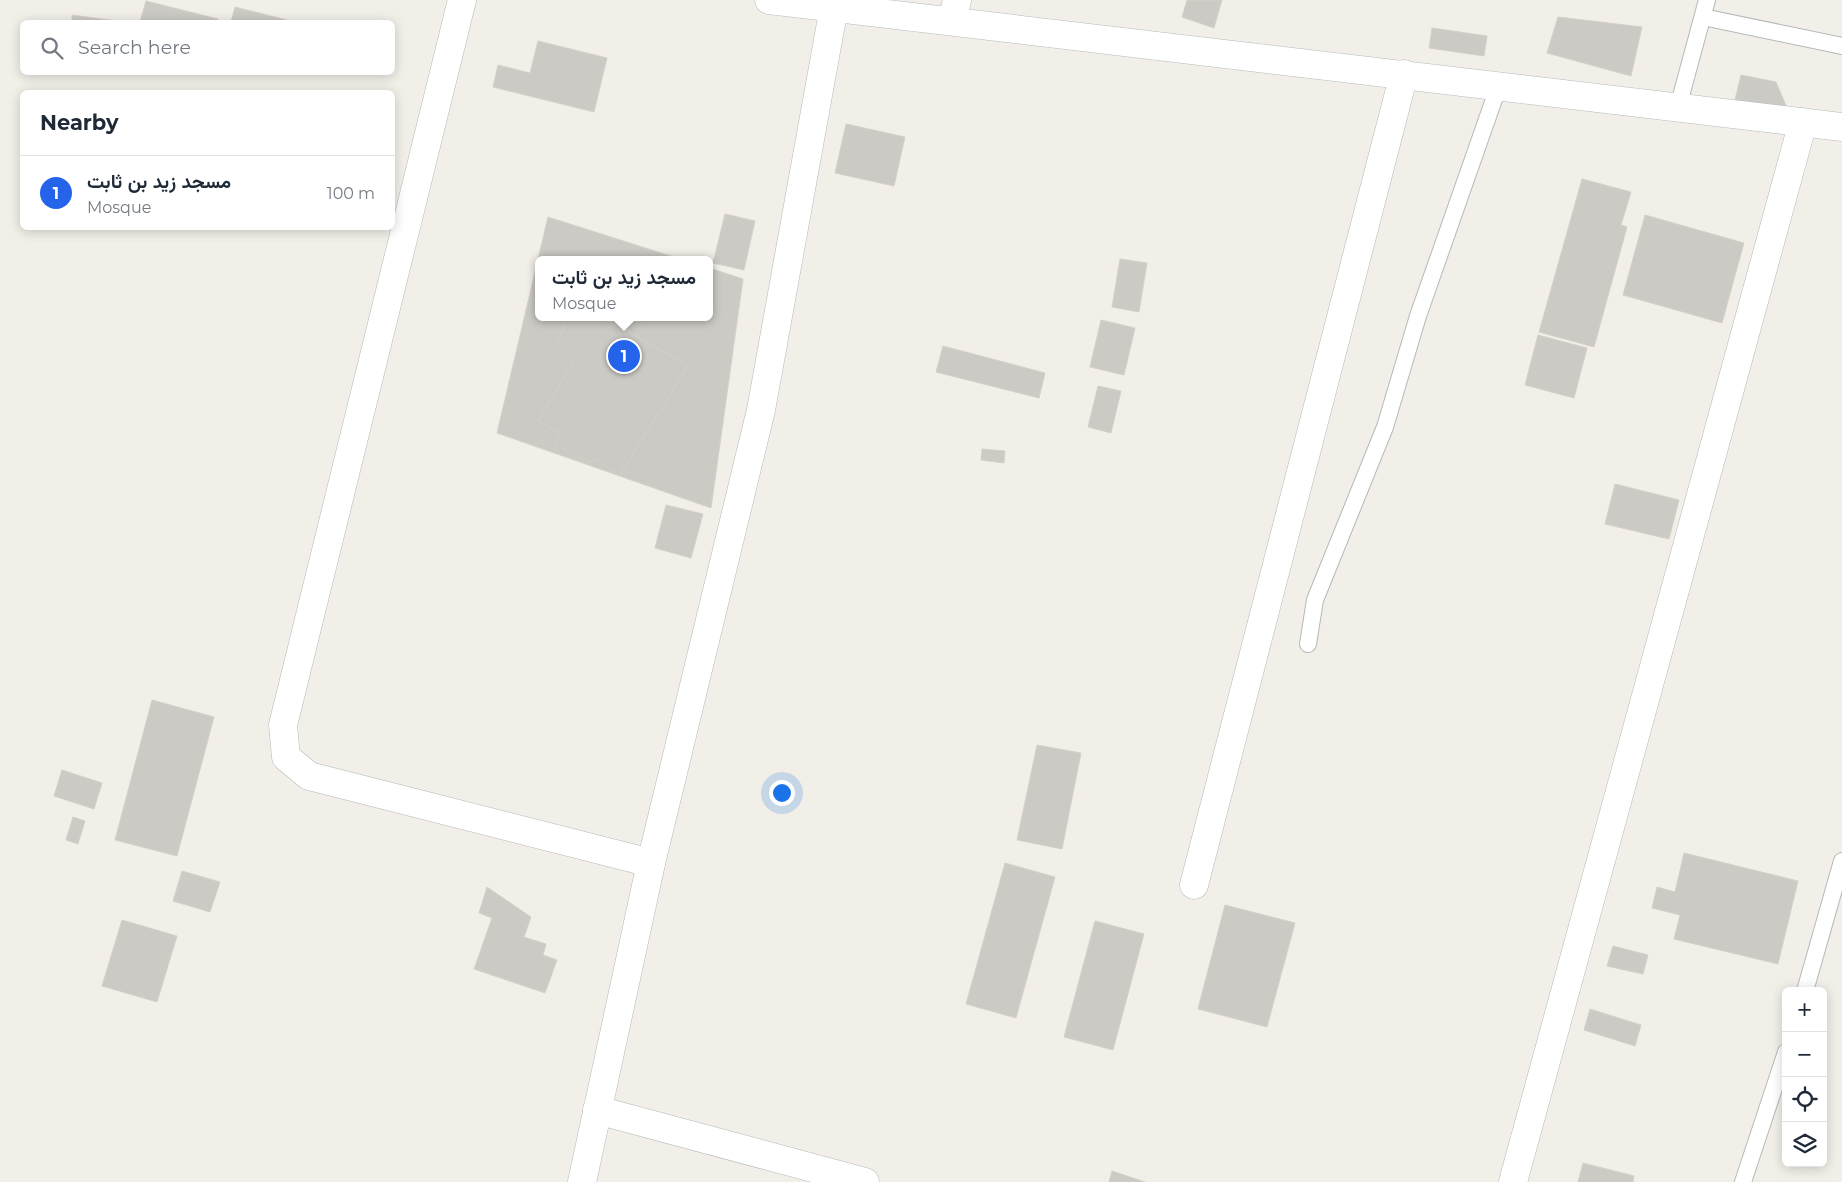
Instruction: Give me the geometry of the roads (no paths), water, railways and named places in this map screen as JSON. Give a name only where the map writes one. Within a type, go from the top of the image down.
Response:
[{"type":"street","points":[[462,0],[283,725],[286,757],[308,776],[651,864]]},
{"type":"street","points":[[769,0],[834,7],[954,11],[1142,45],[1499,85],[1842,127]]},
{"type":"street","points":[[582,1182],[651,864],[761,410],[834,7]]},
{"type":"street","points":[[1194,885],[1404,74]]},
{"type":"street","points":[[1513,1182],[1803,122]]},
{"type":"street","points":[[597,1110],[865,1182]]},
{"type":"lane","points":[[1678,107],[1708,0]]},
{"type":"lane","points":[[1703,17],[1842,46]]},
{"type":"lane","points":[[1308,644],[1315,600],[1385,426],[1418,316],[1499,85]]},
{"type":"lane","points":[[1806,987],[1842,861]]},
{"type":"lane","points":[[1743,1182],[1782,1064]]},
{"type":"place","name":"مسجد زيد بن ثابت","points":[[624,356]]}]
